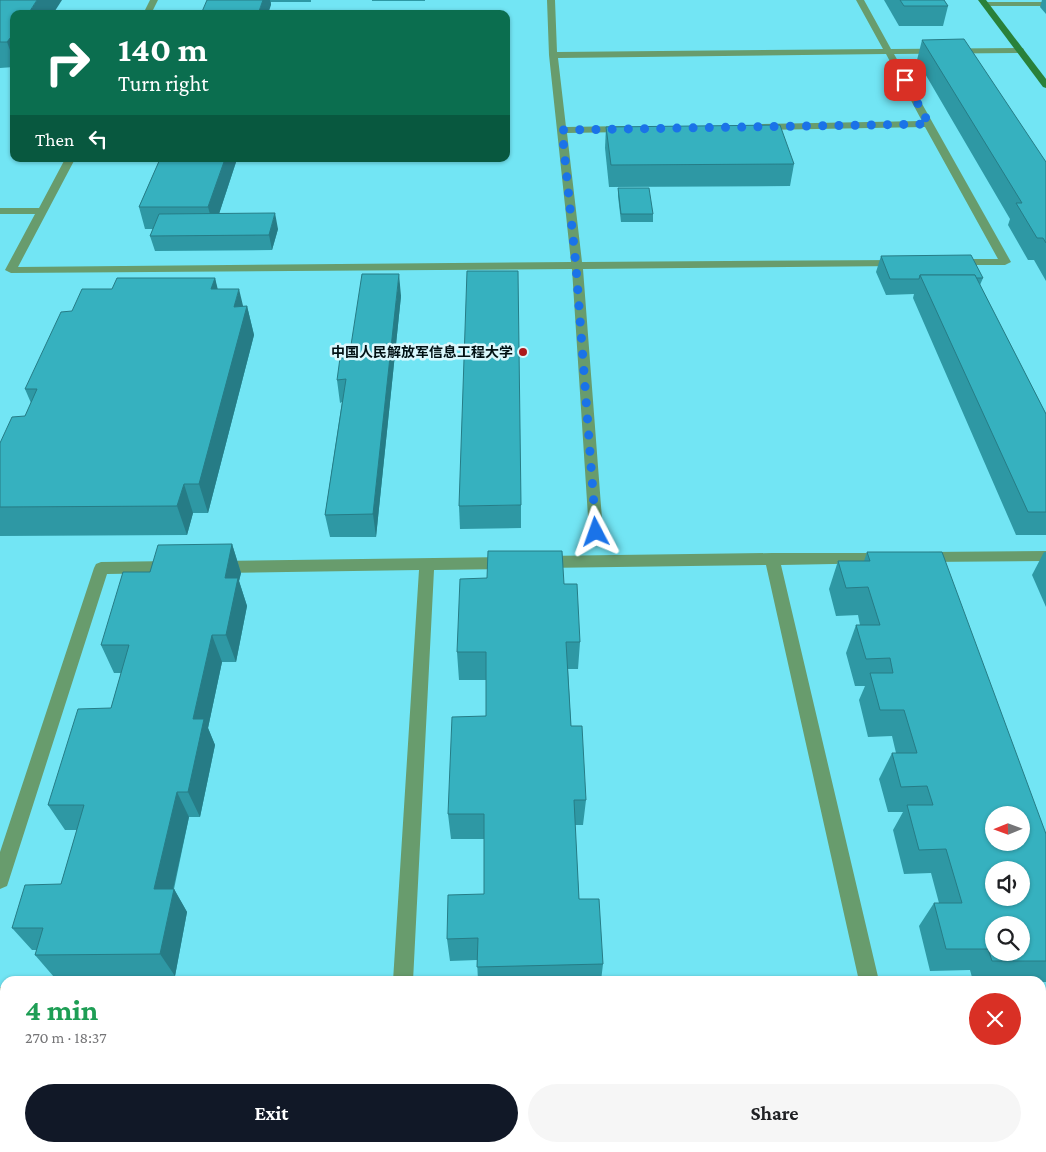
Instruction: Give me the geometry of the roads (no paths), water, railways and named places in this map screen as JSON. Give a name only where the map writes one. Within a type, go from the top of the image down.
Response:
[{"type":"street","points":[[984,2],[1046,85]]},
{"type":"lane","points":[[551,0],[553,55],[576,266],[596,532]]},
{"type":"lane","points":[[860,0],[1005,262],[945,262]]},
{"type":"lane","points":[[984,2],[1046,4]]},
{"type":"lane","points":[[553,55],[1020,50]]},
{"type":"lane","points":[[750,127],[929,124]]},
{"type":"lane","points":[[562,130],[631,129]]},
{"type":"lane","points":[[68,162],[11,270],[906,263]]},
{"type":"lane","points":[[0,211],[43,211]]},
{"type":"lane","points":[[210,567],[1046,556]]},
{"type":"lane","points":[[772,559],[868,976]]},
{"type":"lane","points":[[404,976],[427,564]]},
{"type":"lane","points":[[0,880],[101,568],[190,567]]},
{"type":"place","name":"中国人民解放军信息工程大学","points":[[523,352]]}]
